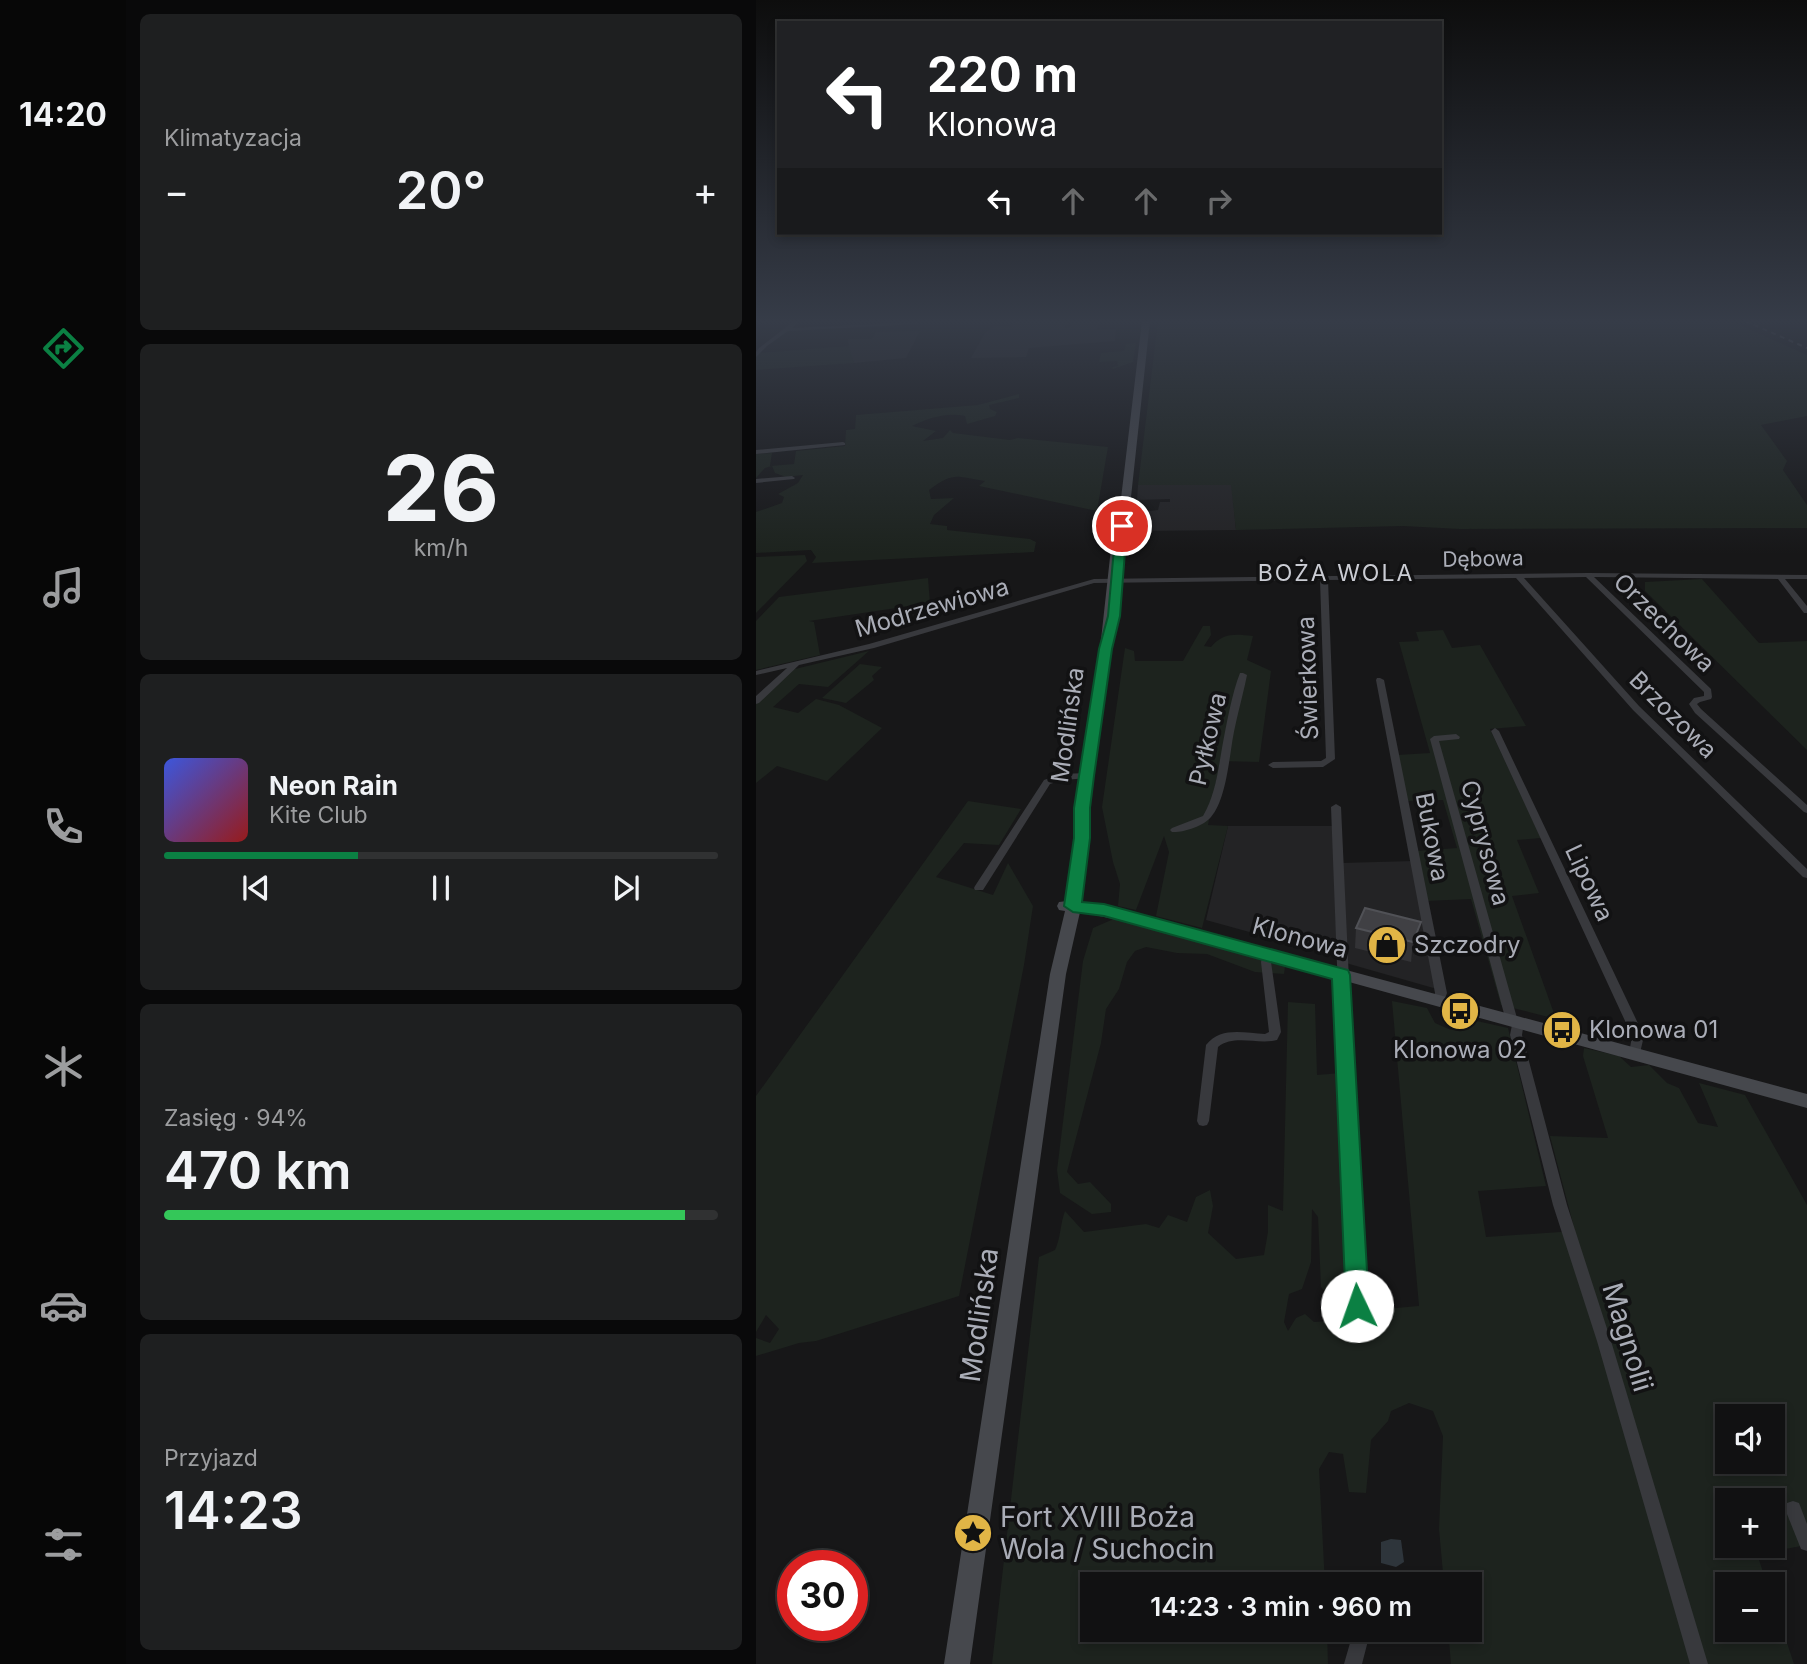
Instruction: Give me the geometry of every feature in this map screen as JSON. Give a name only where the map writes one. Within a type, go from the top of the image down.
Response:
[{"type":"main road","name":"Modlińska","points":[[957,1664],[1068,906],[1073,839],[1082,808],[1105,649],[1113,623],[1115,580],[1137,399]]},
{"type":"main road","name":"Klonowa","points":[[1068,906],[1101,909],[1807,1101]]},
{"type":"street","points":[[756,452],[843,444]]},
{"type":"street","points":[[756,481],[792,478]]},
{"type":"street","name":"Dębowa","points":[[1115,580],[1588,575],[1807,577]]},
{"type":"street","name":"Orzechowa","points":[[1588,575],[1708,691],[1708,696],[1693,704],[1698,711],[1807,810]]},
{"type":"street","name":"Brzozowa","points":[[1518,576],[1636,708],[1807,875]]},
{"type":"street","points":[[1779,576],[1807,611]]},
{"type":"street","name":"Świerkowa","points":[[1273,765],[1323,764],[1331,759],[1324,578]]},
{"type":"street","name":"Modrzewiowa","points":[[756,673],[871,646],[1094,581],[1115,580]]},
{"type":"street","points":[[756,701],[796,664]]},
{"type":"street","name":"Pyłkowa","points":[[1175,830],[1204,820],[1210,814],[1221,770],[1227,760],[1226,750],[1242,675]]},
{"type":"street","name":"Bukowa","points":[[1380,680],[1441,993],[1438,1001]]},
{"type":"street","name":"Lipowa","points":[[1495,731],[1638,1036],[1635,1054]]},
{"type":"street","name":"Cyprysowa","points":[[1456,737],[1434,739],[1515,1022]]},
{"type":"street","points":[[979,888],[1047,782],[1061,777],[1087,776]]},
{"type":"street","points":[[1336,807],[1357,1306]]},
{"type":"street","points":[[1203,1121],[1212,1045],[1220,1037],[1273,1037],[1275,1032],[1266,962],[1268,955]]},
{"type":"street","name":"Magnolii","points":[[1515,1022],[1516,1035],[1560,1205],[1604,1341],[1699,1664]]},
{"type":"street","points":[[1793,1509],[1807,1543]]},
{"type":"street","points":[[1353,1664],[1359,1642]]},
{"type":"shaded area","points":[[1002,399],[1016,399],[989,405],[990,409],[997,412],[995,416],[967,424],[965,416],[945,415],[912,426],[936,431],[923,441],[943,438],[950,430],[953,433],[1010,440],[1018,438],[1108,447],[1097,511],[979,486],[985,481],[956,477],[929,490],[931,499],[954,498],[934,515],[930,524],[947,526],[947,530],[1030,539],[1036,542],[1034,552],[812,563],[816,557],[811,550],[756,553],[756,512],[782,503],[784,497],[778,494],[798,483],[803,475],[786,477],[775,473],[772,466],[765,468],[756,478],[756,454],[772,453],[770,466],[794,464],[796,451],[845,446],[846,430],[855,429],[856,415],[978,405]]},
{"type":"shaded area","points":[[1149,399],[1807,399],[1807,416],[1761,425],[1787,461],[1783,470],[1807,505],[1807,528],[1460,529],[1403,526],[1236,530],[1231,485],[1138,485]]},
{"type":"shaded area","points":[[1138,485],[1232,485],[1236,530],[1134,531],[1135,513],[1158,510],[1160,502],[1170,502],[1170,499],[1137,500]]},
{"type":"shaded area","points":[[805,555],[807,561],[756,613],[756,557]]},
{"type":"shaded area","points":[[928,578],[930,603],[809,621],[814,622],[820,655],[756,670],[756,621],[779,597]]},
{"type":"shaded area","points":[[1702,579],[1759,643],[1807,641],[1807,750],[1645,591],[1645,582]]},
{"type":"shaded area","points":[[1203,626],[1210,626],[1211,635],[1204,646],[1211,647],[1230,635],[1253,636],[1247,660],[1271,671],[1259,762],[1220,761],[1208,825],[1228,826],[1202,928],[1156,916],[1169,852],[1164,836],[1136,910],[1118,906],[1120,884],[1102,807],[1125,648],[1134,651],[1135,661],[1183,661]]},
{"type":"shaded area","points":[[1443,630],[1452,648],[1480,645],[1526,726],[1490,729],[1541,838],[1517,840],[1539,893],[1512,896],[1556,1019],[1501,1005],[1471,899],[1426,901],[1416,851],[1457,848],[1443,800],[1407,801],[1397,755],[1430,753],[1399,642],[1419,641],[1416,632]]},
{"type":"shaded area","points":[[869,651],[828,687],[799,684],[773,707],[798,713],[816,699],[839,705],[882,728],[827,781],[777,766],[756,783],[756,701],[791,670]]},
{"type":"shaded area","points":[[860,664],[882,667],[872,676],[874,680],[846,703],[822,698]]},
{"type":"shaded area","points":[[968,801],[1021,809],[999,845],[964,843],[936,877],[993,895],[1008,863],[1033,906],[1024,965],[959,1296],[816,1341],[799,1343],[756,1356],[756,1338],[770,1343],[779,1329],[766,1315],[756,1332],[756,1096]]},
{"type":"shaded area","points":[[1228,826],[1333,826],[1337,956],[1206,920]]},
{"type":"shaded area","points":[[1413,861],[1437,989],[1346,963],[1342,863]]},
{"type":"shaded area","points":[[1116,918],[1285,967],[1284,974],[1255,972],[1207,954],[1177,953],[1146,947],[1135,951],[1127,962],[1119,989],[1106,1009],[1101,1043],[1067,1172],[1078,1184],[1090,1182],[1111,1204],[1111,1212],[1092,1214],[1060,1193],[1057,1170],[1083,961],[1093,928]]},
{"type":"shaded area","points":[[1392,1001],[1427,1008],[1435,1023],[1451,1030],[1456,1021],[1477,1021],[1508,1028],[1546,1186],[1478,1191],[1486,1237],[1575,1231],[1550,1136],[1608,1138],[1583,1056],[1584,1048],[1619,1056],[1631,1067],[1649,1065],[1667,1083],[1679,1088],[1698,1123],[1718,1127],[1699,1083],[1745,1095],[1807,1205],[1807,1545],[1785,1549],[1785,1488],[1715,1488],[1715,1558],[1758,1558],[1763,1572],[1715,1572],[1715,1642],[1785,1642],[1785,1637],[1794,1664],[1451,1664],[1449,1642],[1482,1642],[1482,1572],[1443,1572],[1439,1529],[1443,1436],[1433,1411],[1409,1403],[1391,1411],[1388,1421],[1371,1440],[1366,1493],[1349,1492],[1343,1454],[1329,1452],[1319,1469],[1324,1572],[1080,1572],[1080,1642],[1327,1642],[1328,1664],[992,1664],[1039,1257],[1055,1250],[1065,1211],[1084,1232],[1146,1224],[1159,1228],[1168,1215],[1187,1222],[1196,1197],[1210,1190],[1213,1206],[1208,1233],[1236,1259],[1264,1255],[1268,1232],[1268,1205],[1283,1211],[1288,1002],[1315,1004],[1317,1075],[1341,1073],[1350,1312],[1419,1306]],"holes":[[[1312,1209],[1318,1217],[1321,1287],[1332,1300],[1329,1321],[1314,1322],[1305,1314],[1296,1318],[1288,1331],[1284,1322],[1289,1294],[1302,1289],[1311,1262]]]},
{"type":"shaded area","points":[[1401,1540],[1404,1562],[1396,1567],[1381,1563],[1381,1542]]},
{"type":"building","points":[[1365,908],[1421,922],[1413,942],[1356,928]]},
{"type":"place","name":"Szczodry","points":[[1387,945]]},
{"type":"place","name":"Klonowa 02","points":[[1460,1011]]},
{"type":"place","name":"Klonowa 01","points":[[1562,1030]]},
{"type":"place","name":"Fort XVIII Boża Wola / Suchocin","points":[[973,1533]]},
{"type":"district","name":"BOŻA WOLA","points":[[1336,573]]},
{"type":"route","points":[[1122,526],[1123,539],[1114,616],[1105,649],[1082,808],[1082,838],[1073,906],[1104,910],[1341,975],[1357,1306]]}]
